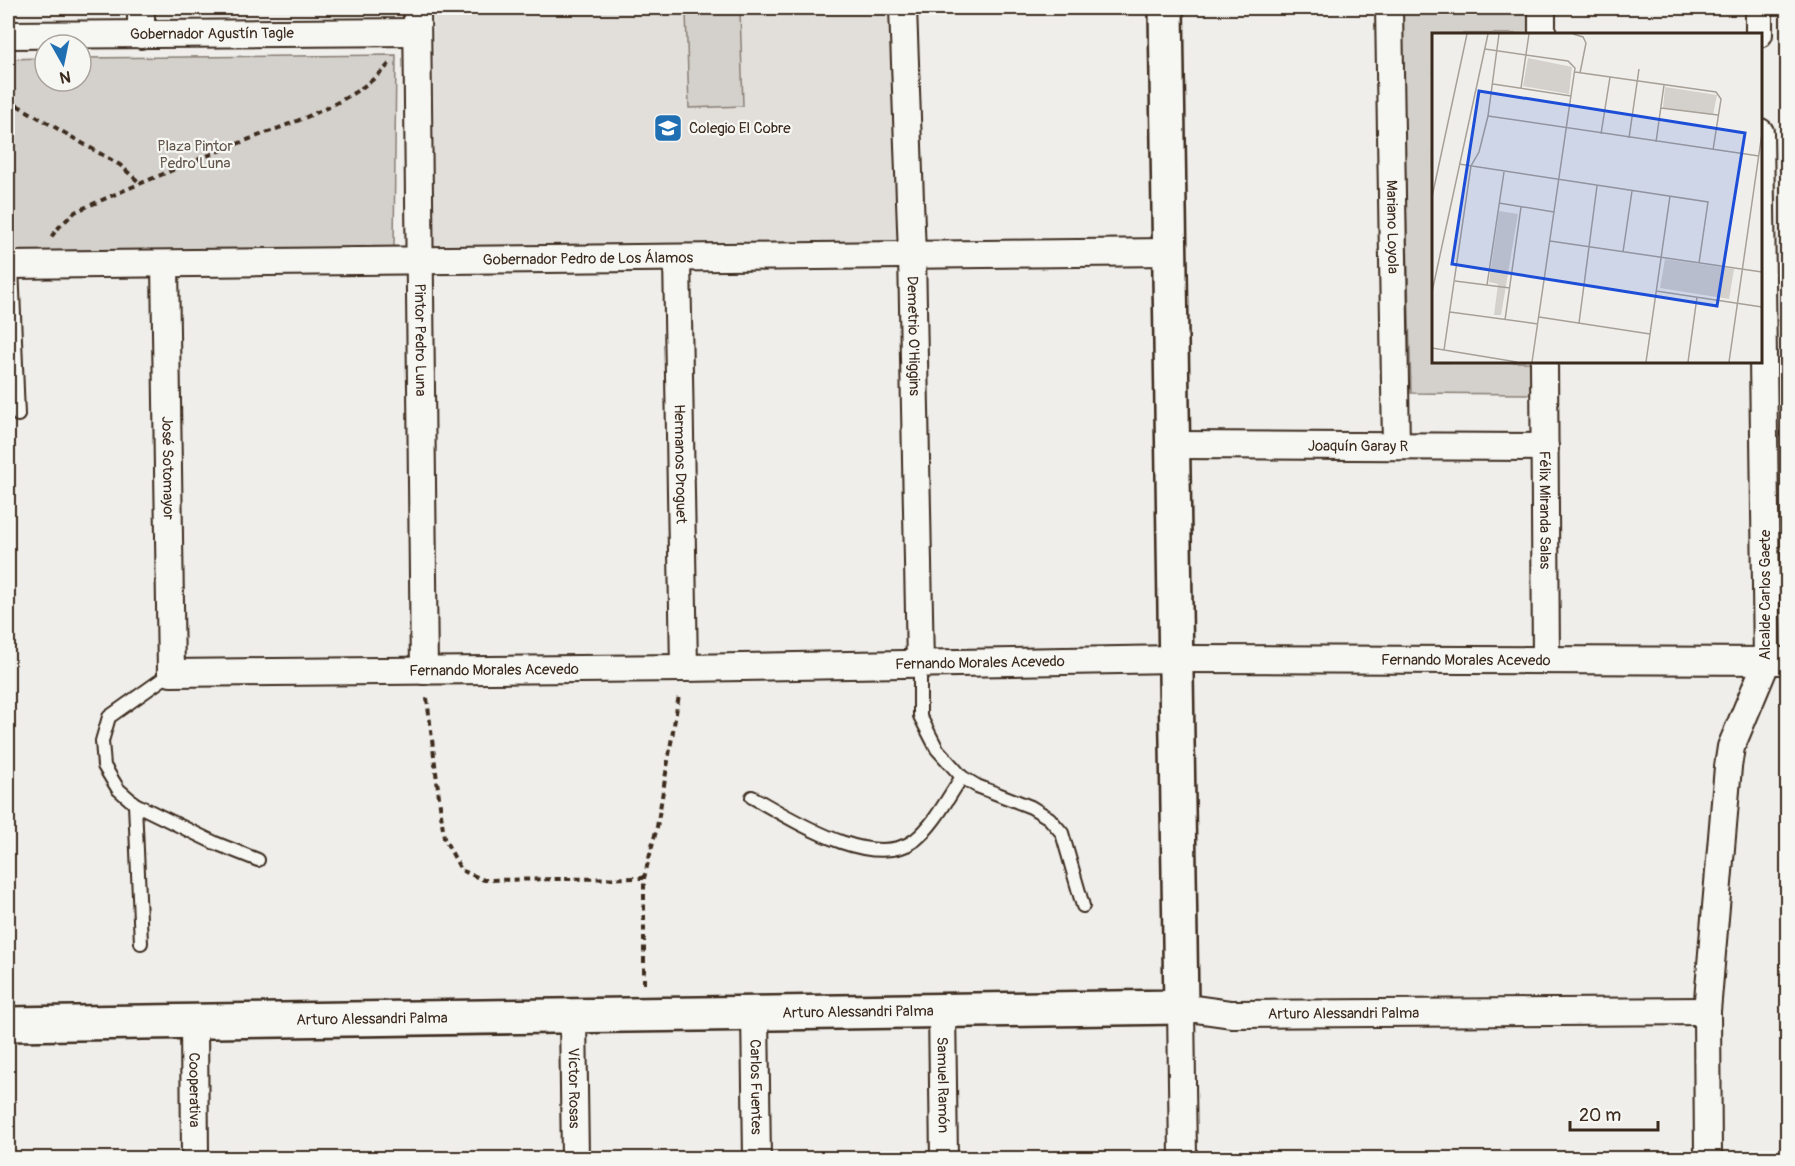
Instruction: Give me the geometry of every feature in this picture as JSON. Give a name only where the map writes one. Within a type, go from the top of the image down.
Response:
[{"type":"street","points":[[141,8],[141,35]]},
{"type":"street","name":"Demetrio O'Higgins","points":[[903,8],[912,255],[920,664]]},
{"type":"street","points":[[1166,8],[1183,1158]]},
{"type":"street","name":"Mariano Loyola","points":[[1389,8],[1396,446]]},
{"type":"street","points":[[1542,8],[1542,33]]},
{"type":"street","points":[[1759,8],[1759,33]]},
{"type":"street","name":"Gobernador Agustín Tagle","points":[[8,35],[141,35],[417,20]]},
{"type":"street","name":"Pintor Pedro Luna","points":[[417,20],[424,671]]},
{"type":"street","name":"Alcalde Carlos Gaete","points":[[1708,1158],[1707,1011],[1728,767],[1731,747],[1777,661],[1762,165]]},
{"type":"street","name":"Gobernador Pedro de Los Álamos","points":[[17,265],[1169,252]]},
{"type":"street","name":"Hermanos Droguet","points":[[677,258],[684,668]]},
{"type":"street","name":"José Sotomayor","points":[[165,264],[171,674]]},
{"type":"street","name":"Félix Miranda Salas","points":[[1544,363],[1546,660]]},
{"type":"street","name":"Joaquín Garay R","points":[[1172,445],[1545,447]]},
{"type":"street","name":"Fernando Morales Acevedo","points":[[171,674],[1175,659],[1777,661]]},
{"type":"street","name":"Arturo Alessandri Palma","points":[[8,1024],[1181,1006],[1231,1014],[1707,1011]]},
{"type":"street","name":"Samuel Ramón","points":[[942,1010],[944,1158]]},
{"type":"street","name":"Carlos Fuentes","points":[[755,1013],[757,1158]]},
{"type":"street","name":"Víctor Rosas","points":[[573,1016],[575,1158]]},
{"type":"street","name":"Cooperativa","points":[[194,1022],[195,1158]]},
{"type":"lane","points":[[17,265],[18,415]]},
{"type":"lane","points":[[920,664],[920,717],[937,749],[962,777],[977,786],[1031,807],[1049,818],[1062,833],[1083,906]]},
{"type":"lane","points":[[171,674],[109,717],[102,741],[104,766],[118,789],[135,804],[215,843],[258,860]]},
{"type":"lane","points":[[752,797],[820,834],[852,846],[890,849],[914,841],[930,824],[962,777]]},
{"type":"lane","points":[[135,804],[141,943]]},
{"type":"path","points":[[17,265],[75,212],[140,183],[294,122],[350,96],[381,73],[417,20]]},
{"type":"path","points":[[8,100],[120,165],[140,183]]},
{"type":"path","points":[[644,1015],[644,878],[657,827],[684,668]]},
{"type":"path","points":[[424,671],[444,838],[461,870],[484,880],[644,878]]},
{"type":"shaded area","name":"Colegio El Cobre","points":[[434,8],[900,8],[906,249],[432,252]]},
{"type":"green space","points":[[1401,8],[1529,8],[1529,33],[1432,33],[1432,363],[1534,363],[1534,394],[1411,393]]},
{"type":"green space","points":[[740,10],[743,106],[689,108],[686,11]]},
{"type":"green space","name":"Plaza Pintor Pedro Luna","points":[[396,55],[394,249],[8,256],[8,59],[33,58],[33,93],[93,93],[93,58]]},
{"type":"place","name":"Colegio El Cobre","points":[[668,128]]}]
